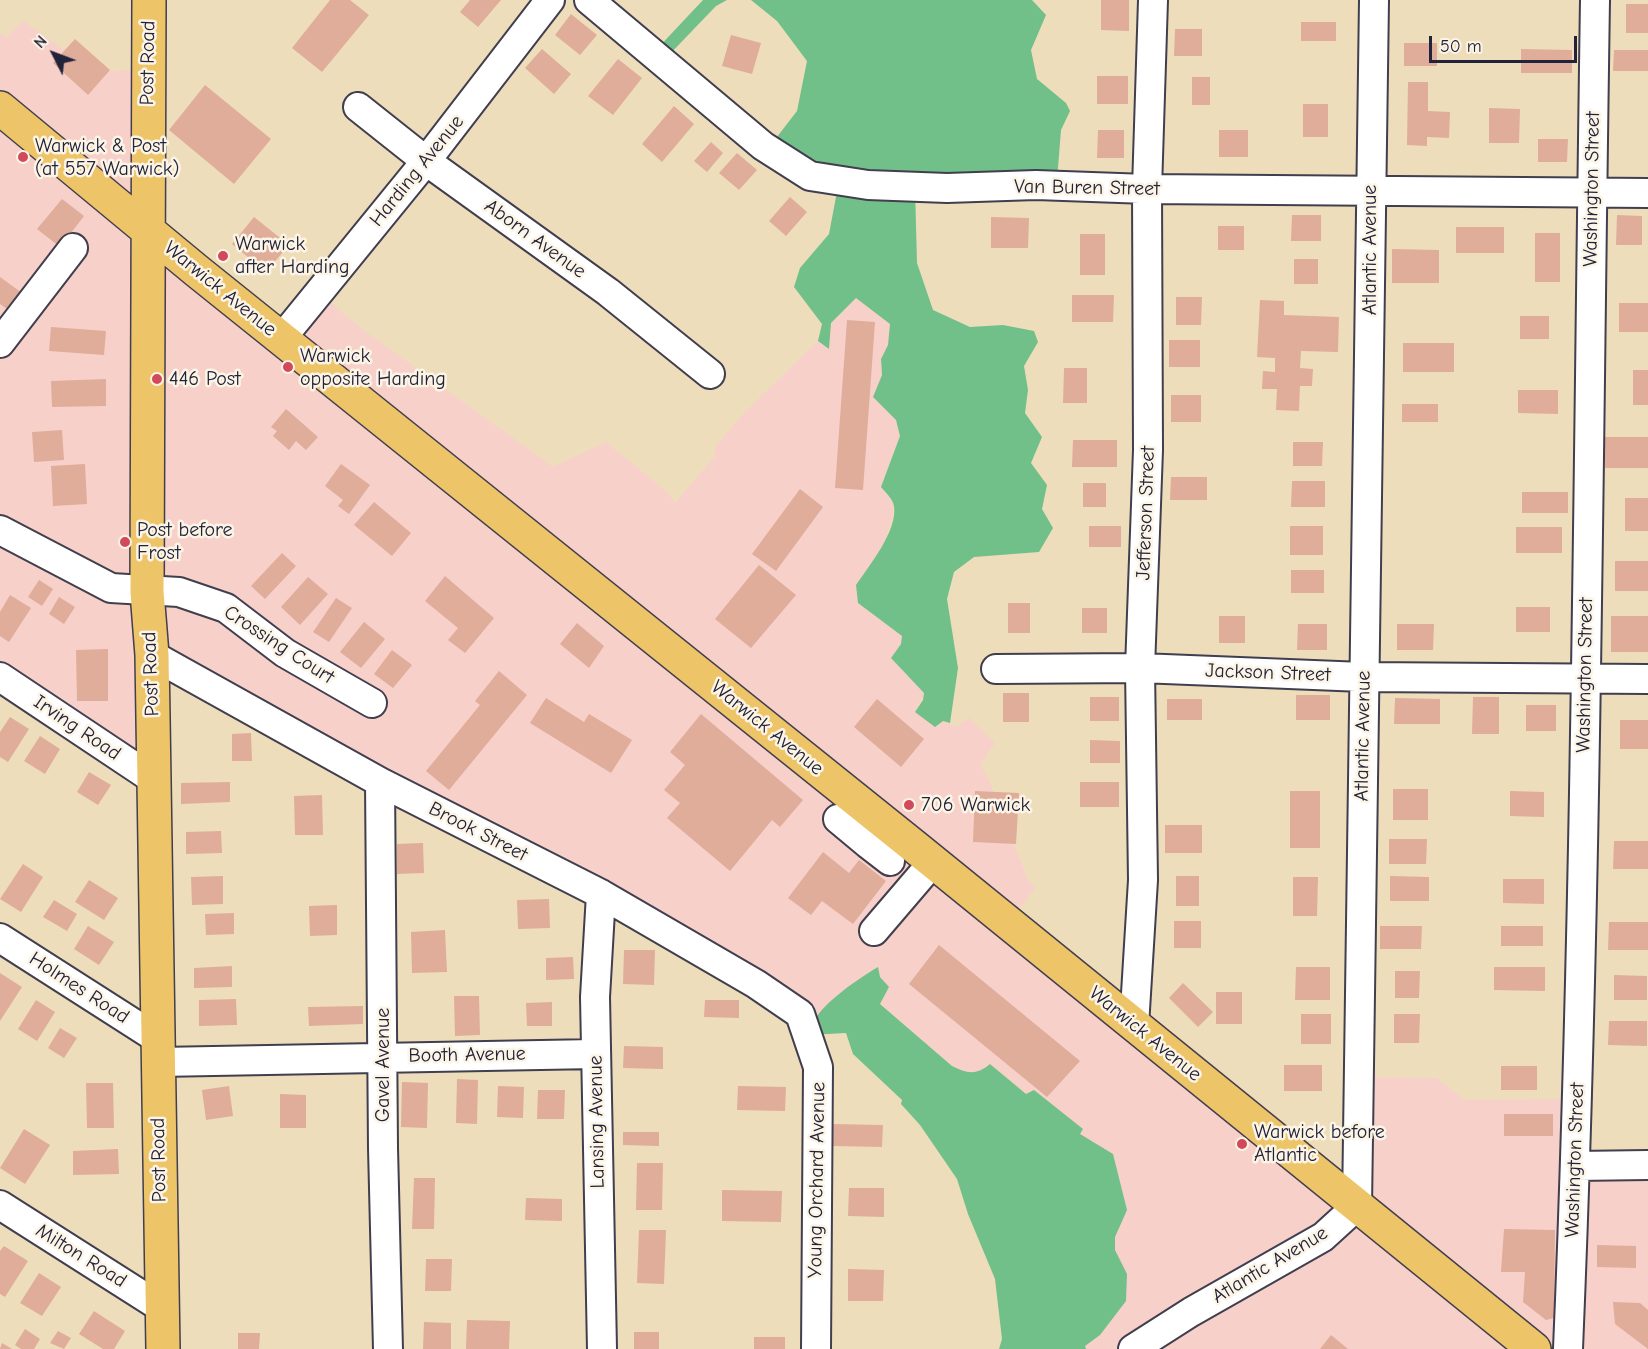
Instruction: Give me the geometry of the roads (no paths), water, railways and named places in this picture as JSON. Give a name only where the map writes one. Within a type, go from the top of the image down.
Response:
[{"type":"main road","name":"Post Road","points":[[149,0],[147,230],[150,551],[147,592],[152,655],[163,1349]]},
{"type":"main road","name":"Warwick Avenue","points":[[0,108],[281,339],[881,842],[933,862],[1534,1349]]},
{"type":"street","name":"Harding Avenue","points":[[281,339],[426,161],[550,0]]},
{"type":"street","name":"Van Buren Street","points":[[590,0],[764,146],[810,176],[868,185],[947,188],[1036,185],[1147,189],[1648,193]]},
{"type":"street","name":"Jefferson Street","points":[[1134,1026],[1143,880],[1140,668],[1148,450],[1147,189],[1154,0]]},
{"type":"street","name":"Atlantic Avenue","points":[[1133,1349],[1323,1237],[1357,1206],[1374,0]]},
{"type":"street","name":"Washington Street","points":[[1568,1349],[1576,1166],[1586,677],[1595,0]]},
{"type":"street","name":"Aborn Avenue","points":[[358,108],[426,161],[608,292],[710,374]]},
{"type":"street","points":[[0,343],[73,248]]},
{"type":"street","name":"Crossing Court","points":[[0,530],[111,588],[147,592],[179,592],[226,608],[285,653],[372,703]]},
{"type":"street","name":"Brook Street","points":[[152,655],[380,782],[601,894],[756,984],[800,1014]]},
{"type":"street","name":"Jackson Street","points":[[996,669],[1140,668],[1363,677],[1648,679]]},
{"type":"street","name":"Irving Road","points":[[0,677],[153,779]]},
{"type":"street","name":"Gavel Avenue","points":[[380,782],[388,1349]]},
{"type":"street","points":[[838,819],[881,842]]},
{"type":"street","points":[[874,931],[933,862]]},
{"type":"street","name":"Lansing Avenue","points":[[601,894],[595,997],[595,1054],[602,1349]]},
{"type":"street","name":"Holmes Road","points":[[0,938],[158,1051]]},
{"type":"street","name":"Young Orchard Avenue","points":[[800,1014],[818,1067],[816,1349]]},
{"type":"street","name":"Booth Avenue","points":[[158,1051],[383,1057],[595,1054]]},
{"type":"street","points":[[1576,1166],[1648,1165]]},
{"type":"street","name":"Milton Road","points":[[0,1205],[162,1308]]},
{"type":"place","name":"Warwick & Post (at 557 Warwick)","points":[[23,157]]},
{"type":"place","name":"Warwick after Harding","points":[[223,256]]},
{"type":"place","name":"Warwick opposite Harding","points":[[288,367]]},
{"type":"place","name":"446 Post","points":[[157,379]]},
{"type":"place","name":"Post before Frost","points":[[125,542]]},
{"type":"place","name":"706 Warwick","points":[[909,805]]},
{"type":"place","name":"Warwick before Atlantic","points":[[1242,1144]]}]
